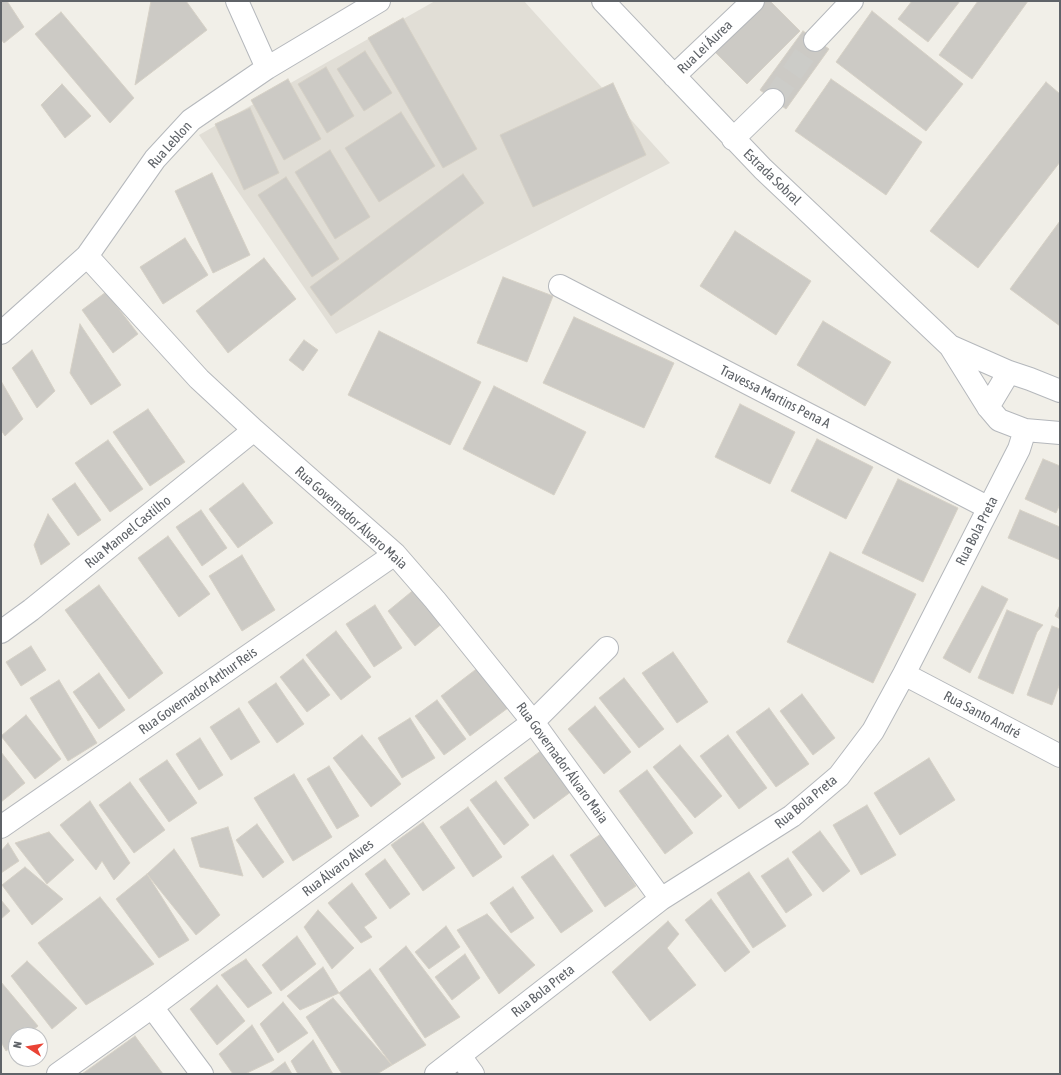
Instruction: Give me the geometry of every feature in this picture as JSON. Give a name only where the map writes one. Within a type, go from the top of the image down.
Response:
[{"type":"street","points":[[237,1],[267,68]]},
{"type":"street","name":"Rua Leblon","points":[[1,333],[88,256],[155,159],[191,120],[267,68],[379,1]]},
{"type":"street","name":"Estrada Sobral","points":[[603,1],[763,169],[950,346],[988,407],[999,420],[1025,430],[1060,433]]},
{"type":"street","name":"Rua Lei Áurea","points":[[674,76],[753,1]]},
{"type":"street","points":[[816,40],[852,1]]},
{"type":"street","points":[[733,139],[773,100]]},
{"type":"street","name":"Rua Governador Álvaro Maia","points":[[88,256],[199,379],[254,430],[395,554],[435,600],[533,722],[661,899]]},
{"type":"street","name":"Travessa Martins Pena A","points":[[560,286],[989,508]]},
{"type":"street","name":"Estrada Sobral","points":[[950,346],[1009,372],[1060,390]]},
{"type":"street","points":[[988,407],[1009,372]]},
{"type":"street","name":"Rua Manoel Castilho","points":[[1,632],[31,610],[254,430]]},
{"type":"street","name":"Rua Bola Preta","points":[[436,1074],[661,899],[792,816],[839,776],[873,731],[904,674],[1019,449],[1025,430]]},
{"type":"street","name":"Rua Governador Arthur Reis","points":[[1,827],[395,554]]},
{"type":"street","name":"Rua Álvaro Alves","points":[[58,1074],[152,1007],[533,722],[607,648]]},
{"type":"street","name":"Rua Santo André","points":[[904,674],[1060,756]]},
{"type":"street","points":[[152,1007],[202,1074]]},
{"type":"street","points":[[460,1056],[473,1074]]},
{"type":"shaded area","points":[[435,1],[524,1],[670,163],[336,334],[199,135]]},
{"type":"building","points":[[1,1],[7,1],[24,27],[4,43],[1,39]]},
{"type":"building","points":[[151,1],[186,1],[207,30],[135,85]]},
{"type":"building","points":[[762,1],[770,1],[800,31],[747,84],[713,50]]},
{"type":"building","points":[[912,1],[960,1],[928,42],[898,19]]},
{"type":"building","points":[[978,1],[1028,1],[972,79],[939,55]]},
{"type":"building","points":[[872,11],[963,84],[926,131],[836,62]]},
{"type":"building","points":[[61,12],[134,98],[110,123],[35,34]]},
{"type":"building","points":[[403,18],[477,149],[443,168],[368,38]]},
{"type":"building","points":[[803,31],[829,49],[786,109],[760,90]]},
{"type":"building","points":[[365,51],[392,93],[364,111],[337,69]]},
{"type":"building","points":[[326,67],[354,116],[327,133],[298,84]]},
{"type":"building","points":[[288,79],[321,139],[284,160],[251,100]]},
{"type":"building","points":[[831,79],[922,142],[886,195],[795,131]]},
{"type":"building","points":[[1046,82],[1060,94],[1060,162],[978,268],[930,231]]},
{"type":"building","points":[[613,83],[646,155],[533,207],[500,135]]},
{"type":"building","points":[[62,84],[91,116],[65,138],[41,105]]},
{"type":"building","points":[[250,108],[279,173],[244,190],[215,124]]},
{"type":"building","points":[[401,112],[435,166],[379,202],[345,148]]},
{"type":"building","points":[[330,150],[370,217],[335,239],[295,172]]},
{"type":"building","points":[[212,173],[250,255],[213,273],[175,191]]},
{"type":"building","points":[[463,174],[484,203],[331,316],[310,287]]},
{"type":"building","points":[[286,177],[339,259],[312,277],[258,195]]},
{"type":"building","points":[[1060,221],[1060,326],[1010,289]]},
{"type":"building","points":[[735,231],[811,281],[776,335],[700,286]]},
{"type":"building","points":[[185,238],[208,275],[163,304],[140,267]]},
{"type":"building","points":[[264,258],[296,299],[228,353],[196,311]]},
{"type":"building","points":[[503,277],[553,296],[527,362],[477,343]]},
{"type":"building","points":[[106,292],[138,334],[113,353],[82,310]]},
{"type":"building","points":[[574,317],[674,363],[644,428],[543,383]]},
{"type":"building","points":[[823,321],[891,362],[865,406],[797,365]]},
{"type":"building","points":[[80,324],[121,385],[91,405],[70,373]]},
{"type":"building","points":[[379,331],[481,382],[450,445],[348,395]]},
{"type":"building","points":[[304,340],[318,350],[303,371],[289,360]]},
{"type":"building","points":[[32,350],[55,391],[37,408],[12,368]]},
{"type":"building","points":[[1,381],[23,419],[5,436],[1,430]]},
{"type":"building","points":[[494,386],[586,432],[554,495],[463,449]]},
{"type":"building","points":[[740,404],[795,432],[770,484],[715,457]]},
{"type":"building","points":[[148,409],[185,462],[150,486],[113,432]]},
{"type":"building","points":[[817,439],[873,467],[846,519],[791,491]]},
{"type":"building","points":[[108,440],[143,489],[110,512],[75,463]]},
{"type":"building","points":[[1043,459],[1060,466],[1060,504],[1056,513],[1025,499]]},
{"type":"building","points":[[898,479],[958,508],[923,582],[862,553]]},
{"type":"building","points":[[75,483],[101,520],[78,536],[52,499]]},
{"type":"building","points":[[243,483],[273,523],[238,548],[209,509]]},
{"type":"building","points":[[201,510],[227,548],[202,566],[176,527]]},
{"type":"building","points":[[1020,510],[1060,527],[1060,560],[1008,538]]},
{"type":"building","points":[[48,514],[70,544],[41,565],[34,545]]},
{"type":"building","points":[[168,536],[210,594],[179,617],[138,558]]},
{"type":"building","points":[[830,552],[916,594],[873,683],[787,642]]},
{"type":"building","points":[[242,555],[275,610],[242,631],[209,576]]},
{"type":"building","points":[[99,585],[163,673],[129,699],[65,610]]},
{"type":"building","points":[[982,586],[1008,599],[970,673],[943,658]]},
{"type":"building","points":[[416,588],[444,622],[415,646],[388,611]]},
{"type":"building","points":[[375,605],[402,648],[374,667],[346,624]]},
{"type":"building","points":[[1060,605],[1060,619],[1055,616]]},
{"type":"building","points":[[1007,610],[1043,625],[1037,632],[1013,694],[978,678]]},
{"type":"building","points":[[1052,626],[1060,629],[1060,683],[1052,705],[1027,695]]},
{"type":"building","points":[[336,631],[371,677],[341,700],[306,655]]},
{"type":"building","points":[[31,646],[46,670],[21,686],[6,662]]},
{"type":"building","points":[[673,652],[708,702],[677,723],[642,673]]},
{"type":"building","points":[[303,659],[330,695],[307,712],[280,677]]},
{"type":"building","points":[[479,667],[508,708],[470,736],[441,696]]},
{"type":"building","points":[[99,673],[125,710],[99,729],[73,692]]},
{"type":"building","points":[[624,678],[664,729],[639,748],[599,698]]},
{"type":"building","points":[[59,680],[97,743],[68,761],[30,698]]},
{"type":"building","points":[[276,683],[304,724],[277,743],[248,702]]},
{"type":"building","points":[[802,694],[835,738],[813,755],[780,711]]},
{"type":"building","points":[[437,700],[466,739],[444,755],[415,716]]},
{"type":"building","points":[[595,706],[631,752],[604,774],[568,729]]},
{"type":"building","points":[[239,708],[260,742],[231,760],[210,727]]},
{"type":"building","points":[[769,708],[809,764],[776,787],[736,732]]},
{"type":"building","points":[[26,715],[61,759],[35,779],[1,736]]},
{"type":"building","points":[[410,718],[435,758],[402,778],[378,738]]},
{"type":"building","points":[[362,735],[401,784],[371,807],[333,758]]},
{"type":"building","points":[[728,735],[767,788],[739,809],[700,756]]},
{"type":"building","points":[[200,738],[223,775],[199,790],[176,754]]},
{"type":"building","points":[[680,745],[722,796],[695,818],[653,767]]},
{"type":"building","points":[[542,750],[572,791],[534,819],[504,778]]},
{"type":"building","points":[[1,752],[25,783],[1,802]]},
{"type":"building","points":[[929,758],[955,800],[900,835],[874,793]]},
{"type":"building","points":[[167,760],[197,803],[169,822],[139,779]]},
{"type":"building","points":[[329,766],[359,816],[337,829],[307,779]]},
{"type":"building","points":[[647,770],[693,833],[665,854],[619,791]]},
{"type":"building","points":[[294,774],[332,837],[293,861],[254,798]]},
{"type":"building","points":[[496,781],[529,825],[504,845],[470,800]]},
{"type":"building","points":[[130,782],[165,830],[134,853],[99,805]]},
{"type":"building","points":[[90,801],[130,863],[114,880],[102,861],[96,870],[60,825]]},
{"type":"building","points":[[867,805],[896,855],[861,875],[833,825]]},
{"type":"building","points":[[468,807],[502,857],[473,877],[440,827]]},
{"type":"building","points":[[423,822],[455,868],[423,891],[391,845]]},
{"type":"building","points":[[257,824],[284,862],[263,878],[236,840]]},
{"type":"building","points":[[228,827],[243,876],[200,867],[191,838]]},
{"type":"building","points":[[820,831],[850,871],[823,892],[792,852]]},
{"type":"building","points":[[49,832],[74,860],[47,884],[15,843]]},
{"type":"building","points":[[601,834],[636,886],[605,907],[570,855]]},
{"type":"building","points":[[8,843],[19,861],[1,873],[1,851]]},
{"type":"building","points":[[174,849],[220,915],[196,935],[147,874]]},
{"type":"building","points":[[553,855],[593,911],[561,933],[521,877]]},
{"type":"building","points":[[788,858],[812,895],[786,913],[761,876]]},
{"type":"building","points":[[385,859],[410,894],[390,909],[365,874]]},
{"type":"building","points":[[25,867],[63,899],[32,925],[2,885]]},
{"type":"building","points":[[749,872],[786,926],[753,948],[717,893]]},
{"type":"building","points":[[147,874],[189,940],[159,958],[116,899]]},
{"type":"building","points":[[352,883],[377,918],[364,927],[372,937],[361,943],[328,903]]},
{"type":"building","points":[[513,887],[534,918],[511,933],[490,903]]},
{"type":"building","points":[[100,897],[154,964],[86,1005],[38,943]]},
{"type":"building","points":[[711,899],[750,952],[725,972],[685,920]]},
{"type":"building","points":[[1,900],[10,911],[1,919]]},
{"type":"building","points":[[318,910],[354,948],[332,969],[304,927]]},
{"type":"building","points":[[487,914],[535,965],[499,994],[457,930]]},
{"type":"building","points":[[668,921],[679,934],[667,948],[696,985],[650,1021],[612,972]]},
{"type":"building","points":[[446,926],[460,947],[429,969],[415,952]]},
{"type":"building","points":[[297,936],[316,964],[281,991],[262,965]]},
{"type":"building","points":[[406,946],[460,1017],[425,1038],[379,969]]},
{"type":"building","points":[[465,954],[480,978],[452,1000],[435,977]]},
{"type":"building","points":[[246,959],[272,993],[248,1008],[221,975]]},
{"type":"building","points":[[27,961],[77,1008],[52,1029],[11,976]]},
{"type":"building","points":[[323,967],[339,993],[300,1010],[287,996]]},
{"type":"building","points":[[370,969],[426,1045],[392,1065],[339,993]]},
{"type":"building","points":[[1,982],[38,1026],[8,1027],[8,1050],[6,1051],[1,1042]]},
{"type":"building","points":[[217,985],[245,1021],[217,1045],[190,1009]]},
{"type":"building","points":[[333,998],[392,1065],[377,1074],[342,1074],[306,1017]]},
{"type":"building","points":[[283,1002],[308,1033],[278,1053],[260,1024]]},
{"type":"building","points":[[252,1025],[274,1060],[245,1074],[233,1074],[219,1054]]},
{"type":"building","points":[[135,1036],[163,1074],[82,1074]]},
{"type":"building","points":[[313,1040],[333,1074],[298,1074],[291,1061]]},
{"type":"building","points":[[285,1062],[292,1074],[269,1074]]},
{"type":"tunnel","points":[[773,100],[815,40]]}]
